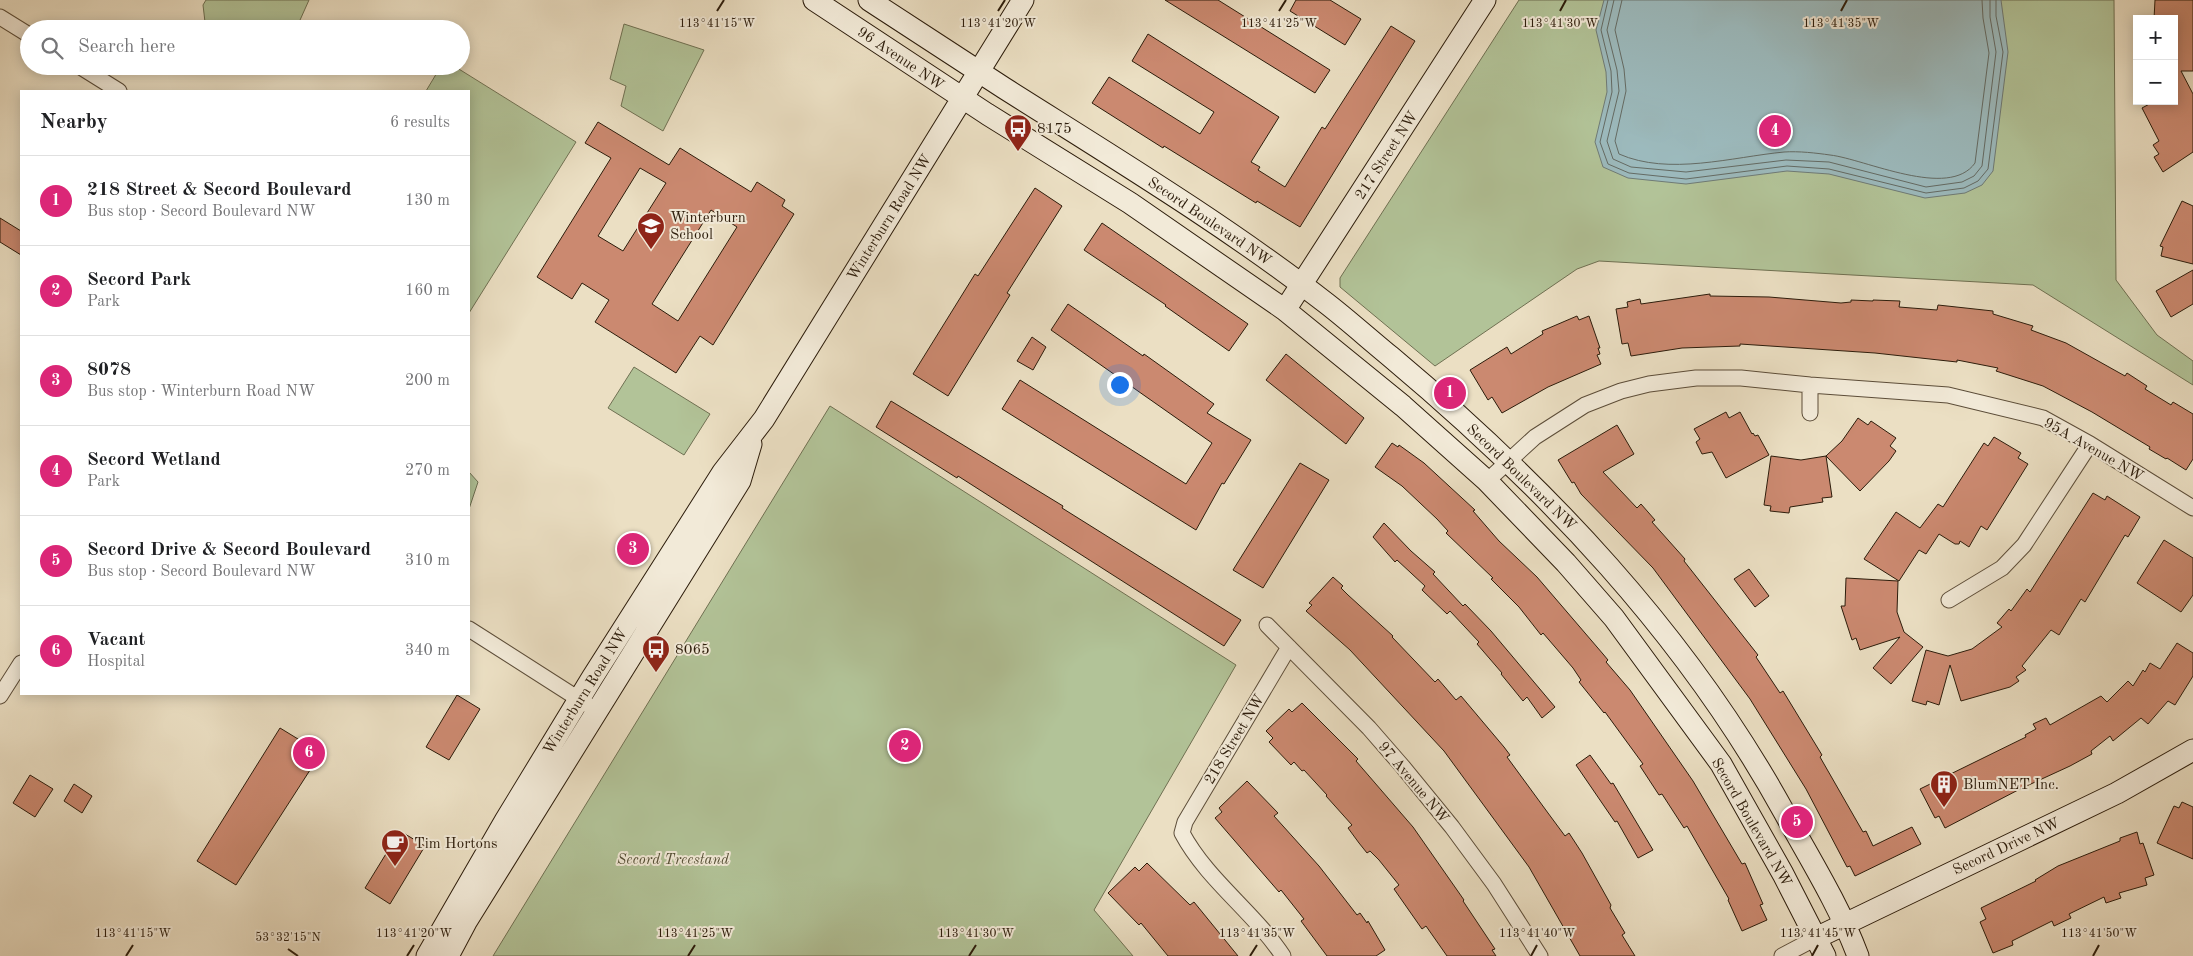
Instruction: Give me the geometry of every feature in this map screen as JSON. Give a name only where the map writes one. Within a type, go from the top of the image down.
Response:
[{"type":"street","name":"96 Avenue NW","points":[[814,0],[963,99]]},
{"type":"street","name":"96 Avenue NW","points":[[868,0],[980,72]]},
{"type":"street","name":"Winterburn Road NW","points":[[427,956],[505,821],[580,700],[723,472],[754,434],[1023,0]]},
{"type":"street","name":"217 Street NW","points":[[1285,310],[1485,0]]},
{"type":"street","points":[[0,17],[20,29]]},
{"type":"street","name":"Secord Boulevard NW","points":[[980,72],[1201,212],[1302,285],[1418,379],[1509,461],[1597,551],[1682,654],[1770,786],[1846,924],[1858,956]]},
{"type":"street","points":[[93,75],[117,90]]},
{"type":"street","name":"Secord Boulevard NW","points":[[963,99],[1130,203],[1285,310],[1403,406],[1487,481],[1566,563],[1608,611],[1661,680],[1720,764],[1784,874],[1821,947]]},
{"type":"street","name":"95A Avenue NW","points":[[1487,481],[1535,437],[1585,405],[1621,391],[1649,384],[1696,378],[1741,378],[1810,386],[1948,395],[2042,418],[2090,444],[2193,508]]},
{"type":"street","points":[[1810,386],[1810,413]]},
{"type":"street","name":"Winterburn Road NW","points":[[448,956],[466,922],[740,481],[754,434]]},
{"type":"street","points":[[1949,600],[2002,568],[2024,545],[2090,444]]},
{"type":"street","name":"97 Avenue NW","points":[[1267,625],[1369,728],[1452,827],[1494,884],[1540,956]]},
{"type":"street","points":[[470,630],[597,711]]},
{"type":"street","name":"218 Street NW","points":[[1283,956],[1244,908],[1191,849],[1182,833],[1185,822],[1289,647]]},
{"type":"street","points":[[0,696],[20,665]]},
{"type":"street","name":"Secord Drive NW","points":[[1821,947],[1846,924],[2117,793],[2193,750]]},
{"type":"street","points":[[1782,956],[1821,947]]},
{"type":"green space","points":[[206,0],[309,0],[300,20],[205,20],[203,5]]},
{"type":"green space","points":[[1519,0],[2114,0],[2116,280],[2157,335],[2193,361],[2193,385],[2033,285],[1599,261],[1577,269],[1435,366],[1340,287],[1340,278]]},
{"type":"green space","points":[[624,24],[704,50],[663,131],[621,106],[626,86],[610,79]]},
{"type":"green space","points":[[436,75],[468,75],[576,142],[470,311],[470,90],[427,90]]},
{"type":"green space","points":[[634,367],[710,414],[684,455],[608,408]]},
{"type":"green space","name":"Secord Treestand","points":[[830,406],[1236,665],[1094,910],[1133,956],[493,956]]},
{"type":"green space","points":[[470,473],[478,482],[470,506]]},
{"type":"water","points":[[1604,0],[2001,0],[2008,52],[1993,171],[1982,185],[1965,193],[1925,198],[1829,174],[1787,171],[1686,184],[1628,178],[1603,167],[1595,142],[1607,92],[1606,72],[1596,30]]},
{"type":"building","points":[[1165,0],[1218,0],[1330,70],[1315,93]]},
{"type":"building","points":[[1296,0],[1330,0],[1361,19],[1345,45],[1290,11]]},
{"type":"building","points":[[2155,0],[2193,0],[2193,71],[2181,71],[2193,94],[2193,152],[2163,172],[2154,157],[2159,154],[2153,145],[2159,141],[2142,108],[2148,105],[2178,105],[2178,15],[2154,15]]},
{"type":"building","points":[[1391,26],[1415,41],[1300,227],[1257,201],[1256,203],[1164,146],[1163,148],[1092,103],[1109,77],[1200,134],[1214,112],[1132,61],[1148,34],[1279,117],[1251,162],[1260,167],[1258,170],[1285,187],[1322,127],[1325,129]]},
{"type":"building","points":[[598,122],[669,165],[680,148],[751,192],[757,182],[785,200],[782,206],[794,214],[713,345],[700,336],[676,373],[595,322],[609,300],[582,283],[572,299],[537,277],[611,158],[585,143]],"holes":[[[640,168],[666,183],[623,251],[598,236]],[[711,210],[737,227],[678,321],[652,304]]]},
{"type":"building","points":[[1035,188],[1062,206],[1007,293],[1010,295],[948,396],[913,374],[975,274],[978,276]]},
{"type":"building","points":[[2182,201],[2193,206],[2193,264],[2161,256],[2163,247],[2160,246]]},
{"type":"building","points":[[0,218],[20,230],[20,254],[0,242]]},
{"type":"building","points":[[1102,223],[1248,324],[1229,351],[1166,305],[1084,250]]},
{"type":"building","points":[[2193,270],[2193,304],[2171,317],[2156,291]]},
{"type":"building","points":[[1710,294],[1710,296],[1769,297],[1841,303],[1851,302],[1851,300],[1900,301],[1899,307],[1937,310],[1938,305],[1993,311],[1993,314],[2033,326],[2031,330],[2066,343],[2125,376],[2127,373],[2147,386],[2145,389],[2171,405],[2173,402],[2193,414],[2193,459],[2186,470],[2149,449],[2150,447],[2092,412],[2043,386],[1996,371],[1998,368],[1957,360],[1957,362],[1875,353],[1740,344],[1740,346],[1682,348],[1631,356],[1628,343],[1622,344],[1616,309],[1628,307],[1627,302],[1640,299],[1641,304]]},
{"type":"building","points":[[1068,304],[1143,356],[1144,354],[1214,404],[1207,413],[1251,440],[1224,484],[1222,483],[1196,530],[1002,409],[1020,380],[1186,484],[1212,443],[1051,330]]},
{"type":"building","points":[[1577,316],[1579,320],[1589,316],[1600,348],[1598,348],[1600,354],[1597,355],[1601,364],[1548,387],[1502,413],[1492,397],[1488,400],[1470,370],[1507,347],[1511,354],[1543,334],[1542,331]]},
{"type":"building","points":[[1032,337],[1046,347],[1033,370],[1017,361]]},
{"type":"building","points":[[1286,354],[1364,418],[1346,444],[1266,380]]},
{"type":"building","points":[[891,401],[1063,506],[1062,508],[1241,620],[1224,646],[958,476],[957,478],[876,427]]},
{"type":"building","points":[[1726,412],[1729,418],[1740,412],[1752,434],[1758,435],[1769,455],[1726,478],[1712,452],[1702,454],[1696,442],[1700,439],[1694,429]]},
{"type":"building","points":[[1858,418],[1868,425],[1871,421],[1896,438],[1890,446],[1896,451],[1860,491],[1826,456],[1842,441]]},
{"type":"building","points":[[1617,425],[1634,454],[1603,472],[1637,508],[1641,504],[1655,520],[1652,522],[1685,559],[1684,561],[1758,655],[1756,657],[1780,693],[1783,691],[1822,755],[1820,757],[1863,832],[1866,831],[1873,846],[1912,827],[1921,844],[1855,876],[1850,866],[1847,867],[1806,789],[1750,699],[1653,568],[1581,494],[1558,460]]},
{"type":"building","points":[[1994,437],[2021,453],[2018,458],[2028,464],[1987,530],[1981,526],[1969,547],[1960,541],[1959,544],[1955,544],[1939,534],[1926,554],[1919,550],[1899,581],[1864,559],[1896,512],[1920,528],[1938,504],[1943,507],[1984,443],[1988,446]]},
{"type":"building","points":[[1392,443],[1398,447],[1399,445],[1424,463],[1475,510],[1473,511],[1499,541],[1537,577],[1608,660],[1606,662],[1630,690],[1693,781],[1742,864],[1745,863],[1763,904],[1760,905],[1767,920],[1742,931],[1729,899],[1687,826],[1684,828],[1662,794],[1659,795],[1640,766],[1643,764],[1605,712],[1579,682],[1581,680],[1573,668],[1543,633],[1541,635],[1519,607],[1491,579],[1493,578],[1446,533],[1448,531],[1437,519],[1402,486],[1375,467]]},
{"type":"building","points":[[1771,456],[1801,460],[1826,456],[1832,497],[1822,498],[1823,502],[1790,507],[1789,513],[1770,511],[1771,506],[1764,505]]},
{"type":"building","points":[[1300,463],[1329,480],[1263,588],[1233,570]]},
{"type":"building","points":[[2093,493],[2105,500],[2107,496],[2140,517],[2128,537],[2125,535],[2085,602],[2081,599],[2059,635],[2051,630],[2022,666],[2026,670],[2016,677],[2019,681],[2010,687],[1961,701],[1950,665],[1939,705],[1927,701],[1926,705],[1912,701],[1926,650],[1948,656],[1972,649],[2002,627],[1997,623],[2009,609],[2011,611],[2027,589],[2030,592]]},
{"type":"building","points":[[1384,523],[1435,572],[1433,574],[1463,606],[1465,604],[1491,631],[1555,707],[1542,718],[1527,697],[1523,701],[1477,644],[1479,642],[1450,611],[1447,614],[1422,590],[1425,586],[1397,560],[1395,562],[1373,537]]},
{"type":"building","points":[[2164,540],[2193,558],[2193,595],[2181,612],[2137,583]]},
{"type":"building","points":[[1749,569],[1769,596],[1755,607],[1734,579]]},
{"type":"building","points":[[1333,577],[1343,586],[1341,588],[1348,595],[1393,636],[1435,682],[1438,679],[1456,700],[1461,696],[1504,747],[1510,755],[1507,757],[1548,813],[1565,836],[1569,833],[1582,853],[1611,905],[1610,908],[1625,933],[1622,935],[1635,956],[1580,956],[1529,867],[1444,751],[1350,650],[1306,611],[1312,605],[1309,603]]},
{"type":"building","points":[[1846,578],[1898,581],[1897,612],[1904,632],[1923,647],[1891,684],[1873,668],[1900,637],[1860,650],[1856,638],[1852,640],[1841,606],[1845,606]]},
{"type":"building","points":[[2177,643],[2193,653],[2193,676],[2175,705],[2168,701],[2148,724],[2141,718],[2113,741],[2110,736],[2091,751],[2092,754],[1945,828],[1939,816],[1935,818],[1920,789],[2026,737],[2025,735],[2036,729],[2033,724],[2046,718],[2050,725],[2101,696],[2107,702],[2128,681],[2133,686],[2150,663],[2160,669]]},
{"type":"building","points":[[457,695],[480,709],[449,760],[426,747]]},
{"type":"building","points":[[1302,703],[1358,759],[1356,761],[1413,827],[1464,900],[1495,949],[1492,950],[1496,956],[1447,956],[1426,926],[1422,929],[1394,889],[1399,885],[1370,851],[1367,853],[1348,828],[1352,825],[1304,770],[1302,771],[1294,762],[1291,765],[1269,742],[1273,738],[1266,731],[1289,709],[1292,712]]},
{"type":"building","points":[[280,728],[321,753],[236,885],[197,861]]},
{"type":"building","points":[[1590,755],[1611,784],[1613,783],[1653,850],[1638,858],[1617,821],[1615,822],[1576,765]]},
{"type":"building","points":[[30,775],[53,789],[35,817],[13,803]]},
{"type":"building","points":[[1247,781],[1278,813],[1274,816],[1319,866],[1357,915],[1360,913],[1367,923],[1368,921],[1385,950],[1376,956],[1327,956],[1301,921],[1304,919],[1281,890],[1279,892],[1215,818],[1222,812],[1219,808]]},
{"type":"building","points":[[74,784],[92,796],[82,813],[64,801]]},
{"type":"building","points":[[2182,802],[2193,807],[2193,859],[2157,843],[2174,806],[2179,808]]},
{"type":"building","name":"Tim Hortons","points":[[400,831],[425,846],[390,904],[365,888]]},
{"type":"building","points":[[2137,832],[2140,844],[2143,843],[2154,875],[2145,878],[2147,885],[2119,893],[2121,898],[2106,903],[2104,897],[2069,914],[2071,918],[2054,926],[2052,921],[2012,941],[2013,945],[1993,953],[1980,922],[1986,919],[1981,908],[2036,881],[2058,866],[2120,841],[2120,838]]},
{"type":"building","points":[[1147,863],[1190,905],[1194,902],[1238,956],[1168,956],[1141,923],[1139,925],[1108,893],[1135,867],[1139,871]]},
{"type":"place","name":"Secord Wetland","points":[[1775,131]]},
{"type":"place","name":"8175","points":[[1018,152]]},
{"type":"place","name":"Winterburn School","points":[[651,250]]},
{"type":"place","name":"218 Street & Secord Boulevard","points":[[1450,393]]},
{"type":"place","name":"8078","points":[[633,549]]},
{"type":"place","name":"8065","points":[[656,673]]},
{"type":"place","name":"Secord Park","points":[[905,746]]},
{"type":"place","name":"Vacant","points":[[309,753]]},
{"type":"place","name":"BlumNET Inc.","points":[[1944,808]]},
{"type":"place","name":"Secord Drive & Secord Boulevard","points":[[1797,822]]},
{"type":"place","name":"Tim Hortons","points":[[395,867]]}]
